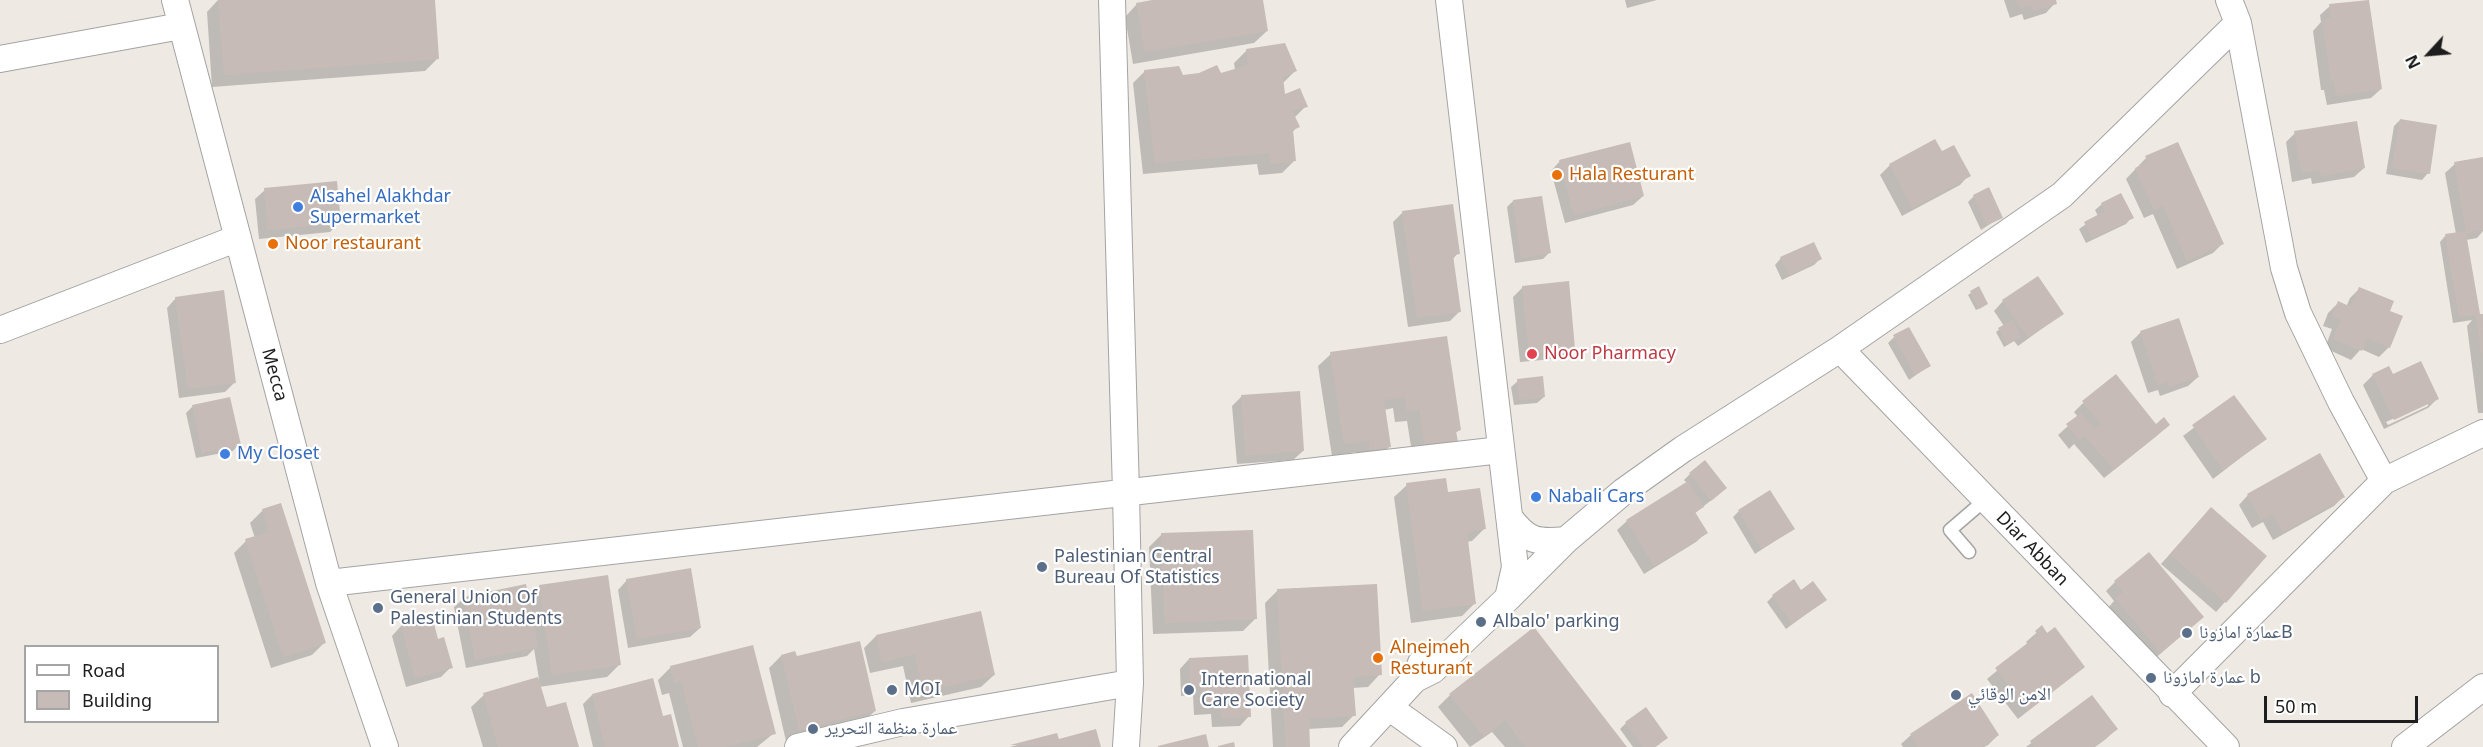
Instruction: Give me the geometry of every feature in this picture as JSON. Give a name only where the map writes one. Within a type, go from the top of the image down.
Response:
[{"type":"street","name":"Mecca","points":[[175,0],[329,583],[385,747]]},
{"type":"street","points":[[1113,0],[1130,683],[1126,747]]},
{"type":"street","points":[[1449,0],[1509,517],[1508,598]]},
{"type":"street","points":[[1415,679],[1433,670],[1566,540],[1624,491],[1683,449],[1839,349],[2062,195],[2234,11]]},
{"type":"street","points":[[2234,11],[2284,268],[2294,302],[2341,402],[2384,481]]},
{"type":"street","points":[[0,59],[181,26]]},
{"type":"street","points":[[0,330],[238,238]]},
{"type":"street","name":"Diar Abban","points":[[1839,349],[2226,747]]},
{"type":"street","points":[[2172,694],[2384,481],[2483,433]]},
{"type":"street","points":[[329,583],[1501,450]]},
{"type":"street","points":[[1509,517],[1521,534],[1542,543],[1566,540]]},
{"type":"street","points":[[1508,565],[1541,566]]},
{"type":"street","points":[[1352,747],[1415,679],[1422,661],[1481,603],[1508,565]]},
{"type":"street","points":[[798,747],[903,722],[1130,683]]},
{"type":"street","points":[[2405,747],[2483,687]]},
{"type":"street","points":[[1390,708],[1444,747]]},
{"type":"lane","points":[[1970,552],[1950,530],[1985,500]]},
{"type":"building","points":[[218,0],[435,0],[439,59],[224,75]]},
{"type":"building","points":[[1152,0],[1263,0],[1268,31],[1145,52],[1136,3]]},
{"type":"building","points":[[2016,0],[2056,0],[2057,4],[2033,11],[2031,5],[2019,9]]},
{"type":"building","points":[[2369,0],[2382,89],[2336,96],[2334,81],[2331,81],[2322,20],[2331,18],[2329,4]]},
{"type":"building","points":[[1285,43],[1297,71],[1283,77],[1285,94],[1300,88],[1308,107],[1292,110],[1300,127],[1293,130],[1296,161],[1271,164],[1269,153],[1155,163],[1144,70],[1179,66],[1183,75],[1199,73],[1217,65],[1221,73],[1248,65],[1246,49]]},
{"type":"building","points":[[2400,119],[2437,125],[2430,174],[2392,168]]},
{"type":"building","points":[[2357,121],[2365,168],[2321,176],[2320,170],[2302,173],[2294,131]]},
{"type":"building","points":[[1935,139],[1942,151],[1954,145],[1971,176],[1912,208],[1889,164]]},
{"type":"building","points":[[1630,142],[1644,196],[1574,215],[1559,160]]},
{"type":"building","points":[[2178,142],[2224,244],[2187,261],[2163,206],[2154,210],[2135,168],[2148,162],[2145,156]]},
{"type":"building","points":[[2483,157],[2483,230],[2466,233],[2480,314],[2483,314],[2482,361],[2476,315],[2459,317],[2445,234],[2466,231],[2454,162]]},
{"type":"building","points":[[337,181],[341,223],[268,230],[264,188]]},
{"type":"building","points":[[1989,187],[2003,218],[1987,225],[1973,195]]},
{"type":"building","points":[[2121,193],[2134,218],[2092,238],[2084,222],[2105,211],[2101,203]]},
{"type":"building","points":[[1542,196],[1551,253],[1521,258],[1513,200]]},
{"type":"building","points":[[1453,204],[1460,254],[1453,255],[1461,312],[1417,318],[1402,211]]},
{"type":"building","points":[[1814,242],[1822,259],[1789,275],[1780,257]]},
{"type":"building","points":[[2038,276],[2064,314],[2028,338],[2002,300]]},
{"type":"building","points":[[1569,281],[1575,349],[1529,354],[1522,286]]},
{"type":"building","points":[[1979,286],[1988,304],[1979,309],[1970,291]]},
{"type":"building","points":[[2359,287],[2394,301],[2390,311],[2403,316],[2390,348],[2367,338],[2362,351],[2333,339],[2341,320],[2332,316],[2338,301],[2351,307]]},
{"type":"building","points":[[224,290],[236,383],[188,389],[175,297]]},
{"type":"building","points":[[2179,318],[2199,377],[2169,387],[2167,382],[2158,385],[2140,331]]},
{"type":"building","points":[[2012,320],[2021,337],[2007,345],[1998,328]]},
{"type":"building","points":[[1909,327],[1931,366],[1915,375],[1893,335]]},
{"type":"building","points":[[1447,336],[1461,430],[1456,431],[1458,442],[1425,447],[1419,409],[1407,411],[1405,397],[1384,400],[1391,447],[1370,450],[1369,440],[1344,444],[1330,352]]},
{"type":"building","points":[[2421,361],[2439,399],[2394,420],[2372,374],[2389,366],[2393,374]]},
{"type":"building","points":[[2116,374],[2156,424],[2164,417],[2170,425],[2114,470],[2085,436],[2079,440],[2066,424],[2081,413],[2095,429],[2101,424],[2082,401]]},
{"type":"building","points":[[1543,376],[1545,397],[1519,400],[1517,379]]},
{"type":"building","points":[[1300,391],[1304,451],[1246,455],[1241,395]]},
{"type":"building","points":[[2234,395],[2267,439],[2223,470],[2192,425]]},
{"type":"building","points":[[230,397],[241,445],[202,453],[192,405]]},
{"type":"building","points":[[2320,453],[2345,497],[2283,532],[2272,514],[2261,520],[2247,494]]},
{"type":"building","points":[[1705,460],[1727,488],[1711,501],[1689,473]]},
{"type":"building","points":[[1446,478],[1448,492],[1480,488],[1486,529],[1467,532],[1476,604],[1423,611],[1406,483]]},
{"type":"building","points":[[1688,481],[1704,507],[1695,512],[1708,533],[1654,566],[1626,520]]},
{"type":"building","points":[[1770,490],[1795,529],[1762,549],[1738,510]]},
{"type":"building","points":[[281,503],[326,643],[283,657],[245,539],[269,532],[262,509]]},
{"type":"building","points":[[2211,507],[2267,556],[2226,603],[2170,554]]},
{"type":"building","points":[[1253,530],[1257,619],[1165,623],[1161,533]]},
{"type":"building","points":[[2149,552],[2204,617],[2161,653],[2115,598],[2123,592],[2114,581]]},
{"type":"building","points":[[691,568],[701,628],[637,639],[626,579]]},
{"type":"building","points":[[608,575],[621,665],[552,675],[539,585]]},
{"type":"building","points":[[1794,579],[1801,590],[1813,581],[1827,600],[1792,624],[1772,595]]},
{"type":"building","points":[[526,584],[538,647],[475,660],[463,597]]},
{"type":"building","points":[[1377,584],[1382,675],[1353,677],[1356,716],[1309,718],[1310,747],[1286,747],[1277,589]]},
{"type":"building","points":[[981,611],[995,675],[923,692],[915,654],[882,662],[876,635]]},
{"type":"building","points":[[432,616],[438,639],[444,637],[453,668],[415,678],[401,625]]},
{"type":"building","points":[[2042,625],[2047,633],[2055,627],[2085,667],[2028,711],[1995,668],[2038,635],[2035,631]]},
{"type":"building","points":[[1534,627],[1627,747],[1526,747],[1505,720],[1484,737],[1449,694]]},
{"type":"building","points":[[860,641],[876,711],[799,730],[781,655],[795,651],[797,656]]},
{"type":"building","points":[[753,645],[776,734],[725,747],[698,747],[681,681],[674,683],[670,666]]},
{"type":"building","points":[[1248,655],[1251,717],[1221,718],[1220,705],[1203,706],[1202,686],[1190,687],[1189,658]]},
{"type":"building","points":[[538,677],[547,707],[566,702],[579,747],[498,747],[483,693]]},
{"type":"building","points":[[653,678],[663,716],[671,714],[679,747],[605,747],[592,694]]},
{"type":"building","points":[[1972,693],[1999,735],[1982,747],[1918,747],[1910,734]]},
{"type":"building","points":[[2092,695],[2118,729],[2094,747],[2034,747],[2030,741]]},
{"type":"building","points":[[1646,707],[1668,738],[1655,747],[1643,747],[1625,722]]},
{"type":"building","points":[[1096,729],[1101,747],[1010,745],[1057,733],[1059,739]]},
{"type":"building","points":[[1206,734],[1209,747],[1158,747],[1158,746]]},
{"type":"building","points":[[1234,742],[1235,747],[1218,747],[1218,746]]},
{"type":"place","name":"Hala Resturant","points":[[1557,175]]},
{"type":"place","name":"Alsahel Alakhdar Supermarket","points":[[298,207]]},
{"type":"place","name":"Noor restaurant","points":[[273,244]]},
{"type":"place","name":"Noor Pharmacy","points":[[1532,354]]},
{"type":"place","name":"My Closet","points":[[225,454]]},
{"type":"place","name":"Nabali Cars","points":[[1536,497]]},
{"type":"place","name":"Palestinian Central Bureau Of Statistics","points":[[1042,567]]},
{"type":"place","name":"General Union Of Palestinian Students","points":[[378,608]]},
{"type":"place","name":"Albalo' parking","points":[[1481,622]]},
{"type":"place","name":"عمارة امازوناB","points":[[2187,633]]},
{"type":"place","name":"Alnejmeh Resturant","points":[[1378,658]]},
{"type":"place","name":"عمارة امازونا b","points":[[2151,678]]},
{"type":"place","name":"MOI","points":[[892,690]]},
{"type":"place","name":"International Care Society","points":[[1189,690]]},
{"type":"place","name":"الامن الوقائي","points":[[1956,695]]},
{"type":"place","name":"عمارة منظمة التحرير","points":[[813,729]]}]
